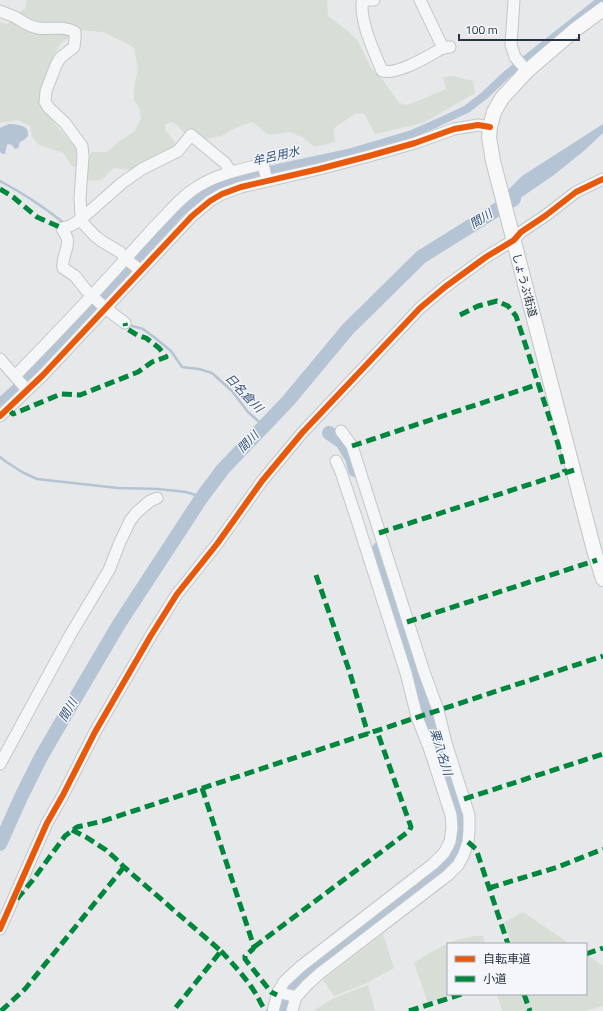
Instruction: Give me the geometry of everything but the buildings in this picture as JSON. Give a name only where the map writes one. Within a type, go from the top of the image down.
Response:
[{"type":"main road","name":"しょうぶ街道","points":[[603,9],[527,71],[502,98],[494,112],[489,137],[493,161],[513,237],[598,549],[603,579]]},
{"type":"street","points":[[374,0],[367,0],[362,3],[364,22],[382,71],[386,72],[405,67],[446,48],[420,0]]},
{"type":"street","points":[[514,0],[511,45],[515,57],[527,71]]},
{"type":"street","points":[[0,11],[37,28],[71,29],[75,32],[74,47],[60,58],[56,65],[46,91],[45,102],[49,108],[65,123],[82,146],[84,156],[80,198],[80,220]]},
{"type":"street","points":[[21,383],[47,370],[98,302],[133,264],[210,201],[222,194],[241,187],[265,175],[319,169],[415,143],[454,129],[478,125],[490,127]]},
{"type":"street","points":[[125,323],[98,302],[75,276],[63,268],[62,263],[67,246],[67,239],[62,228],[70,226],[80,220],[122,183],[142,169],[178,151],[191,135],[225,163],[231,172]]},
{"type":"street","points":[[0,416],[21,383],[58,333],[98,302],[133,264],[183,196],[213,178],[231,172],[263,164],[265,175]]},
{"type":"street","points":[[0,929],[47,823],[95,732],[150,637],[178,594],[217,544],[262,481],[302,433],[420,308],[445,286],[545,216],[576,192],[603,179]]},
{"type":"street","points":[[80,220],[96,236],[120,252],[133,264]]},
{"type":"street","points":[[0,359],[21,383]]},
{"type":"street","points":[[292,1011],[295,997],[319,974],[448,875],[458,865],[468,842],[469,831],[469,815],[446,743],[438,710],[412,636],[352,446],[341,431]]},
{"type":"street","points":[[273,1011],[284,982],[300,967],[433,864],[444,853],[450,842],[452,828],[451,816],[430,750],[417,717],[406,673],[348,493],[336,461]]},
{"type":"street","points":[[0,764],[69,637],[109,570],[130,521],[136,512],[150,501],[157,498]]},
{"type":"street","points":[[279,992],[295,997]]},
{"type":"shaded area","points":[[27,0],[327,0],[328,16],[348,31],[358,41],[371,68],[382,79],[399,103],[408,105],[446,89],[443,77],[452,76],[473,81],[475,93],[423,123],[375,134],[364,113],[355,114],[334,128],[335,142],[314,147],[304,138],[290,132],[269,135],[252,122],[240,126],[221,136],[200,140],[186,134],[173,122],[165,124],[165,130],[176,143],[174,150],[131,170],[114,168],[101,180],[87,181],[87,168],[91,152],[107,152],[135,131],[141,118],[139,108],[134,100],[134,88],[138,69],[134,48],[103,32],[79,30],[60,44],[47,69],[40,97],[43,110],[76,148],[78,166],[73,167],[63,153],[39,145],[32,137],[30,126],[17,120],[0,123],[0,22],[8,24],[25,8]]},
{"type":"shaded area","points":[[523,912],[569,943],[512,943],[504,922]]},
{"type":"shaded area","points":[[383,934],[394,968],[367,983],[334,996],[323,980]]},
{"type":"shaded area","points":[[474,936],[483,936],[485,943],[449,943]]},
{"type":"shaded area","points":[[447,944],[447,995],[450,995],[428,1003],[414,963]]},
{"type":"shaded area","points":[[587,956],[603,966],[603,1006],[585,1011],[502,1011],[497,995],[587,995]]},
{"type":"shaded area","points":[[368,985],[375,1011],[313,1011],[334,998]]},
{"type":"water","points":[[9,124],[19,125],[25,128],[28,136],[20,142],[18,148],[15,149],[12,145],[8,144],[5,154],[3,154],[0,152],[0,128]]},
{"type":"water","points":[[603,124],[603,133],[585,150],[554,175],[510,205],[506,192],[522,176]]},
{"type":"waterway","name":"牟呂用水","points":[[0,402],[30,375],[94,308],[179,214],[210,190],[250,174],[348,153],[412,134],[467,109],[485,95],[506,75],[601,0]]},
{"type":"waterway","name":"日名倉川","points":[[0,181],[33,200],[64,223]]},
{"type":"waterway","name":"間川","points":[[0,844],[41,757],[119,624],[202,497],[223,469],[288,401],[348,329],[421,257],[514,199]]},
{"type":"waterway","name":"日名倉川","points":[[132,326],[143,329],[154,337],[171,351],[182,367],[199,369],[212,373],[232,391],[248,412],[264,426]]},
{"type":"waterway","name":"栗八名川","points":[[329,433],[342,442],[352,458],[355,470]]},
{"type":"waterway","points":[[0,457],[22,472],[37,479],[118,488],[158,489],[186,492],[202,497]]},
{"type":"waterway","name":"栗八名川","points":[[284,1011],[287,999],[295,983],[445,867],[452,857],[459,841],[461,828],[457,803],[379,549]]},
{"type":"marked path","points":[[0,189],[13,197],[37,217],[62,228]]},
{"type":"marked path","points":[[460,315],[478,306],[497,301],[508,306],[516,316],[558,444],[565,472]]},
{"type":"marked path","points":[[8,409],[13,414],[61,394],[80,395],[138,372],[152,362],[166,357],[159,348],[146,338],[137,335],[126,328],[125,323]]},
{"type":"marked path","points":[[352,446],[539,384]]},
{"type":"marked path","points":[[379,533],[574,470]]},
{"type":"marked path","points":[[407,622],[597,560]]},
{"type":"marked path","points":[[316,575],[349,670],[368,734]]},
{"type":"marked path","points":[[17,899],[65,836],[77,827],[103,821],[603,656]]},
{"type":"marked path","points":[[254,947],[409,831],[411,827],[377,731]]},
{"type":"marked path","points":[[464,799],[603,754]]},
{"type":"marked path","points":[[202,788],[254,947],[245,956],[245,959],[271,992],[277,995]]},
{"type":"marked path","points":[[72,830],[106,850],[221,951],[173,1011]]},
{"type":"marked path","points":[[468,842],[476,849],[508,943]]},
{"type":"marked path","points":[[489,888],[558,867],[603,849]]},
{"type":"marked path","points":[[1,1011],[25,989],[124,867]]},
{"type":"marked path","points":[[587,954],[603,948]]},
{"type":"marked path","points":[[221,951],[247,981],[266,1011]]},
{"type":"marked path","points":[[409,1011],[459,995]]},
{"type":"marked path","points":[[524,995],[530,1011]]},
{"type":"cycle path","points":[[0,416],[43,375],[192,216],[210,201],[222,194],[241,187],[369,156],[415,143],[454,129],[478,125],[490,127]]},
{"type":"cycle path","points":[[0,929],[47,823],[95,732],[150,637],[177,594],[217,544],[262,481],[302,433],[420,308],[445,287],[486,257],[514,240],[521,232],[576,192],[603,179]]}]
